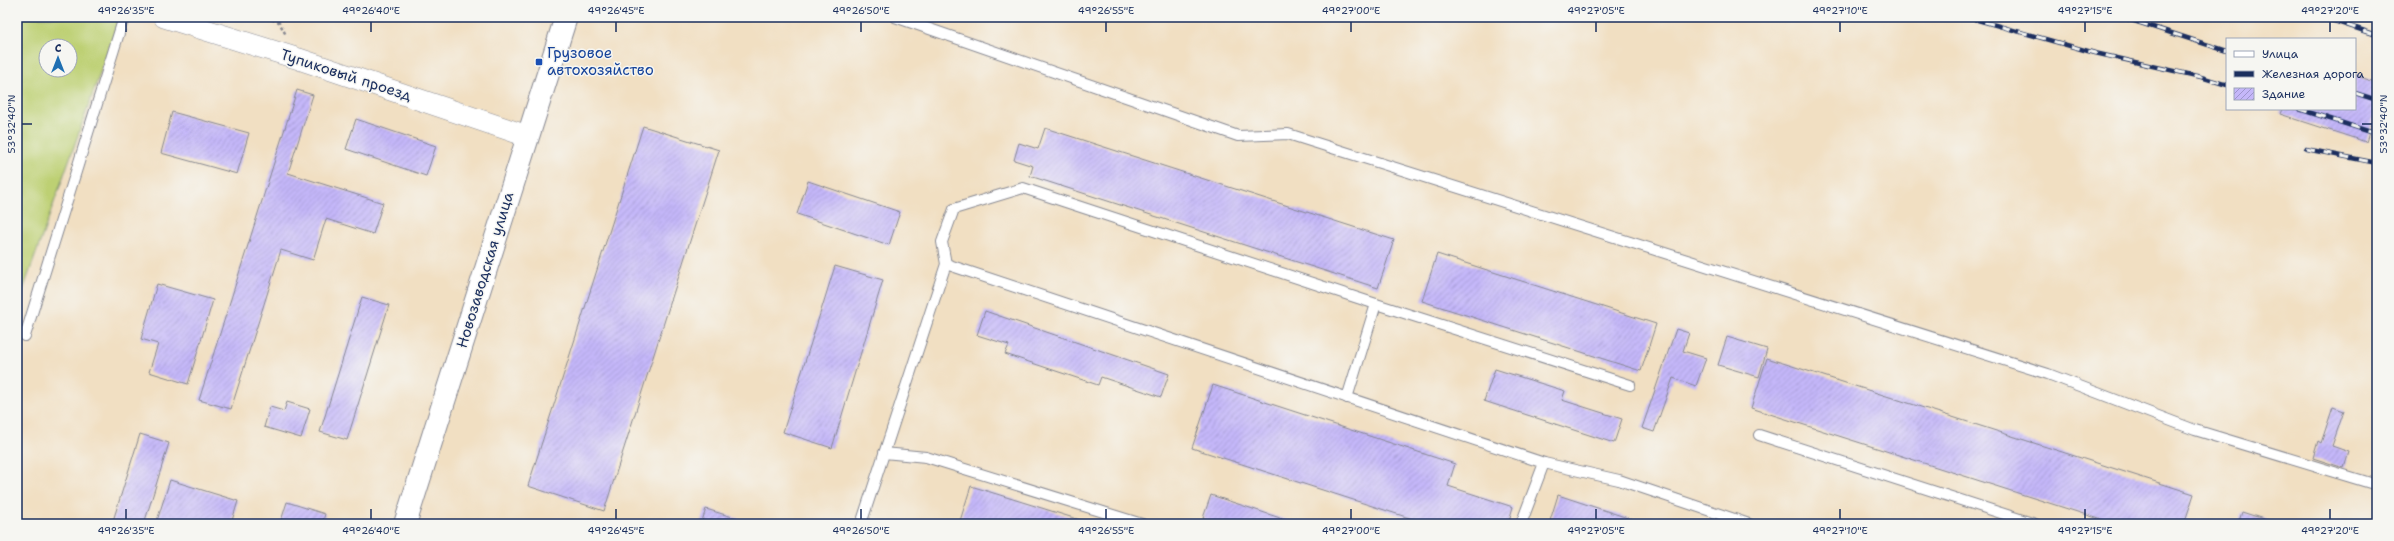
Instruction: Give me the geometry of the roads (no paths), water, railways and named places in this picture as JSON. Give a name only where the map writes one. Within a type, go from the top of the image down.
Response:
[{"type":"main road","name":"Новозаводская улица","points":[[405,524],[566,17]]},
{"type":"street","name":"Тупиковый проезд","points":[[164,17],[299,59],[527,136]]},
{"type":"lane","points":[[25,336],[124,17]]},
{"type":"lane","points":[[895,17],[1238,136],[1288,134],[2048,374],[2195,430],[2377,485]]},
{"type":"lane","points":[[861,524],[946,264],[942,242],[954,209],[1023,188],[1376,304],[1630,385]]},
{"type":"lane","points":[[946,264],[1544,463],[1619,480],[1749,524]]},
{"type":"lane","points":[[1347,398],[1376,304]]},
{"type":"lane","points":[[1759,435],[2035,524]]},
{"type":"lane","points":[[884,453],[926,457],[1142,524]]},
{"type":"lane","points":[[1522,524],[1544,463]]},
{"type":"railway","points":[[1967,17],[2095,53],[2201,77],[2226,85]]},
{"type":"railway","points":[[2122,17],[2226,51]]},
{"type":"railway","points":[[2312,17],[2331,20],[2377,35]]},
{"type":"railway","points":[[2370,17],[2377,19]]},
{"type":"railway","points":[[2356,93],[2377,100]]},
{"type":"railway","points":[[2302,110],[2377,134]]},
{"type":"railway","points":[[2306,149],[2377,163]]},
{"type":"place","name":"Грузовое автохозяйство","points":[[539,62]]}]
